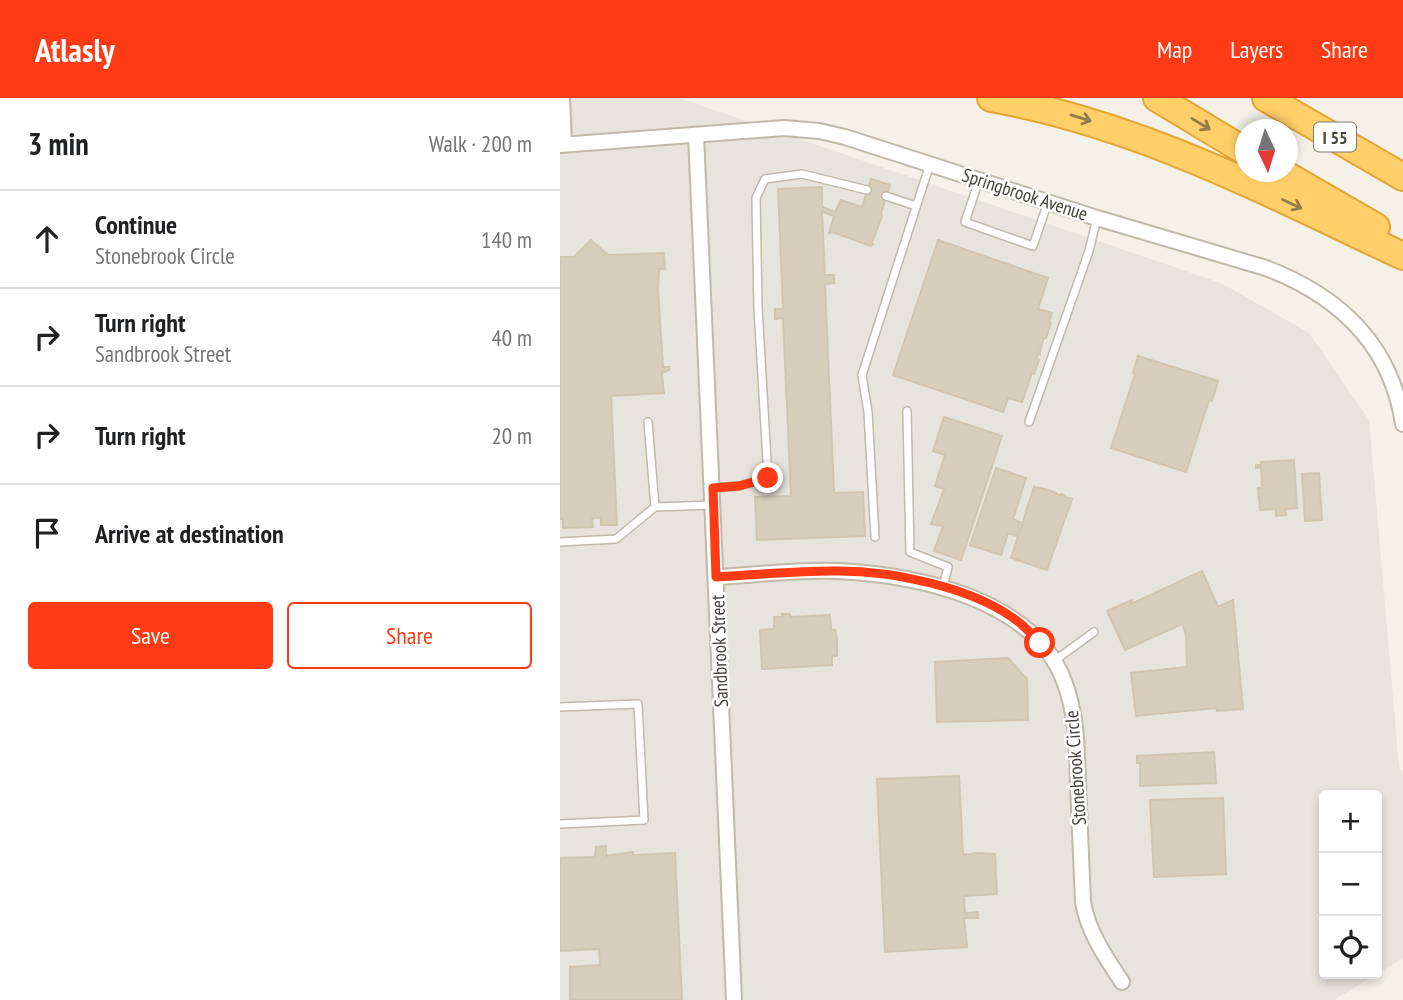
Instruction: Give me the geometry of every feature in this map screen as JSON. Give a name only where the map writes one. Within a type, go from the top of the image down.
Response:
[{"type":"highway","points":[[991,98],[1066,114],[1117,129],[1187,155],[1403,256]]},
{"type":"highway","points":[[1157,98],[1235,144]]},
{"type":"highway","name":"I 55","points":[[1266,98],[1403,177]]},
{"type":"highway","points":[[1298,182],[1403,243]]},
{"type":"street","name":"Springbrook Avenue","points":[[562,98],[562,144],[801,128],[845,137],[1097,218],[1266,268],[1323,296],[1355,324],[1379,353],[1392,380],[1403,424]]},
{"type":"street","name":"Sandbrook Street","points":[[696,135],[734,1000]]},
{"type":"street","name":"Stonebrook Circle","points":[[716,577],[835,570],[918,580],[996,608],[1021,624],[1054,661],[1064,679],[1072,707],[1084,911],[1093,937],[1122,982]]},
{"type":"lane","points":[[875,537],[868,412],[862,375],[930,163]]},
{"type":"lane","points":[[713,488],[739,486],[768,478],[759,320],[756,198],[765,179],[802,174],[867,190]]},
{"type":"lane","points":[[979,179],[965,222],[1033,246],[1049,202]]},
{"type":"lane","points":[[886,196],[916,206]]},
{"type":"lane","points":[[1029,422],[1089,251],[1097,218]]},
{"type":"lane","points":[[907,411],[910,552],[948,567],[943,588]]},
{"type":"lane","points":[[648,422],[655,507]]},
{"type":"lane","points":[[560,542],[617,539],[655,507],[713,505]]},
{"type":"lane","points":[[1054,661],[1094,632]]},
{"type":"lane","points":[[560,707],[638,704],[643,820],[560,824]]},
{"type":"shaded area","points":[[560,98],[679,98],[1221,283],[1309,333],[1369,420],[1399,767],[1403,776],[1403,958],[1382,971],[1382,790],[1319,790],[1319,979],[1369,979],[1334,1000],[560,1000]]},
{"type":"building","points":[[871,179],[890,185],[871,246],[829,233],[834,216],[822,212],[825,275],[834,275],[834,283],[825,284],[834,493],[863,492],[865,536],[757,540],[755,497],[791,496],[783,318],[775,319],[775,309],[783,309],[778,189],[822,187],[822,207],[835,212],[841,200],[862,207]]},
{"type":"building","points":[[591,240],[608,255],[664,253],[665,269],[659,269],[658,290],[663,367],[669,367],[669,370],[662,373],[664,393],[611,396],[617,525],[601,525],[601,518],[592,518],[593,527],[563,528],[563,519],[560,519],[560,257],[574,257]]},
{"type":"building","points":[[938,240],[1048,278],[1038,309],[1052,313],[1051,323],[1036,359],[1039,360],[1022,402],[1008,398],[1003,412],[893,375]]},
{"type":"building","points":[[1138,356],[1218,381],[1212,401],[1209,400],[1186,472],[1111,448],[1135,374],[1133,373]]},
{"type":"building","points":[[944,417],[1002,436],[961,560],[934,551],[943,526],[931,524],[944,489],[935,486],[945,455],[933,451]]},
{"type":"building","points":[[1294,460],[1297,508],[1285,509],[1286,515],[1276,516],[1276,509],[1260,510],[1258,488],[1262,488],[1261,467],[1256,468],[1256,465],[1261,465],[1261,462]]},
{"type":"building","points":[[996,468],[1026,478],[1013,519],[1020,522],[1016,536],[1008,533],[1001,555],[970,545]]},
{"type":"building","points":[[1319,473],[1322,520],[1305,521],[1302,474]]},
{"type":"building","points":[[1034,487],[1072,499],[1047,570],[1011,558]]},
{"type":"building","points":[[1202,571],[1218,607],[1233,600],[1243,709],[1217,711],[1216,708],[1136,716],[1131,673],[1187,667],[1186,634],[1182,624],[1125,650],[1107,611],[1132,600],[1131,604]]},
{"type":"building","points":[[782,614],[790,614],[791,617],[830,615],[831,630],[835,630],[837,639],[837,656],[832,656],[832,665],[762,669],[760,630],[774,629],[774,617],[783,617]]},
{"type":"building","points":[[1008,658],[1027,679],[1028,720],[937,722],[935,662]]},
{"type":"building","points":[[1214,752],[1216,783],[1140,786],[1140,763],[1137,763],[1137,756]]},
{"type":"building","points":[[959,776],[963,855],[995,854],[997,894],[964,896],[965,913],[978,912],[978,918],[964,918],[967,947],[885,952],[877,779]]},
{"type":"building","points":[[1223,798],[1226,874],[1154,877],[1150,800]]},
{"type":"building","points":[[606,846],[606,856],[633,852],[633,855],[675,853],[682,1000],[570,1000],[570,967],[600,965],[599,949],[560,951],[560,858],[595,857],[596,847]]},
{"type":"route","points":[[768,478],[739,486],[713,488],[716,577],[835,570],[918,580],[996,608],[1021,624],[1040,643]]}]
